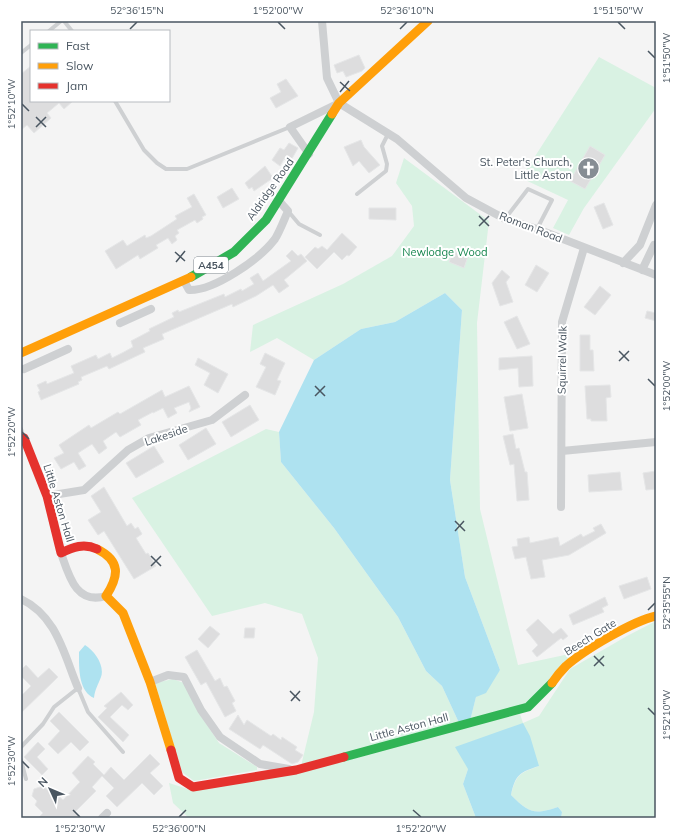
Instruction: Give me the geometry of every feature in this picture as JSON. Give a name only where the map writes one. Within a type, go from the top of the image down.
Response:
[{"type":"street","points":[[309,154],[290,127],[339,103],[327,78],[322,21]]},
{"type":"street","name":"A454","points":[[339,103],[428,21]]},
{"type":"street","name":"Roman Road","points":[[339,103],[388,134],[466,198],[505,220],[537,229],[656,275]]},
{"type":"street","name":"Aldridge Road","points":[[23,352],[137,300],[184,281],[234,252],[266,220],[309,154],[339,103]]},
{"type":"street","points":[[184,281],[189,290],[199,291],[236,272],[258,258],[275,238],[288,211],[279,201]]},
{"type":"street","points":[[623,263],[640,245],[656,205]]},
{"type":"street","points":[[642,270],[654,245]]},
{"type":"street","name":"Squirrel Walk","points":[[561,507],[562,322],[584,248]]},
{"type":"street","points":[[137,300],[141,312]]},
{"type":"street","points":[[120,323],[151,308]]},
{"type":"street","points":[[24,369],[32,364],[68,349]]},
{"type":"street","points":[[23,352],[32,364]]},
{"type":"street","name":"Lakeside","points":[[47,496],[84,490],[128,450],[149,438],[212,420],[244,395]]},
{"type":"street","name":"Little Aston Hall","points":[[23,439],[47,496],[61,553],[69,576],[83,596],[95,600],[106,596],[116,577],[115,566],[105,554],[90,546],[81,546],[61,553]]},
{"type":"street","points":[[562,451],[656,442]]},
{"type":"street","name":"Little Aston Hall","points":[[106,596],[123,613],[150,682],[179,778],[193,786],[296,770],[528,707]]},
{"type":"street","points":[[21,599],[29,603],[44,615],[57,633],[78,688]]},
{"type":"street","name":"Beech Gate","points":[[528,707],[538,698],[566,666],[613,635],[647,618],[656,616]]},
{"type":"street","name":"Little Aston Hall","points":[[150,682],[168,675],[184,678],[201,710],[220,737],[260,764],[296,770]]},
{"type":"lane","points":[[50,30],[63,21],[71,30]]},
{"type":"lane","points":[[21,53],[30,46]]},
{"type":"lane","points":[[116,102],[144,150],[157,163],[166,169],[187,169],[290,127]]},
{"type":"lane","points":[[357,194],[386,171],[387,164],[382,146],[388,134]]},
{"type":"lane","points":[[505,220],[528,189],[552,200],[537,229]]},
{"type":"lane","points":[[288,211],[300,224],[320,235]]},
{"type":"lane","points":[[21,429],[23,439]]},
{"type":"lane","points":[[21,747],[43,724],[54,707],[78,688],[88,712],[123,752]]},
{"type":"lane","points":[[21,760],[26,779]]},
{"type":"green space","points":[[599,57],[656,88],[656,108],[584,208],[569,235],[553,228],[568,200],[521,178]]},
{"type":"green space","name":"Newlodge Wood","points":[[404,158],[489,221],[477,323],[480,509],[518,665],[574,653],[526,704],[470,721],[476,697],[500,670],[465,577],[450,480],[462,310],[445,293],[395,322],[361,329],[314,360],[277,338],[250,352],[253,325],[343,284],[392,256],[414,226],[412,206],[396,183]]},
{"type":"green space","points":[[266,429],[279,432],[281,462],[334,528],[398,617],[426,671],[442,686],[460,725],[301,766],[314,712],[318,658],[302,614],[265,603],[212,616],[132,498]]},
{"type":"green space","points":[[656,621],[656,818],[561,818],[562,812],[558,807],[543,811],[532,811],[527,809],[511,795],[517,778],[523,773],[539,766],[468,769],[463,784],[476,818],[189,818],[173,803],[169,783],[191,790],[520,714],[523,723],[539,716],[570,669]]},
{"type":"green space","points":[[173,679],[184,683],[201,716],[219,743],[257,767],[257,770],[194,781],[182,772],[155,683]]},
{"type":"water","points":[[445,293],[462,310],[450,480],[465,577],[500,670],[486,693],[476,697],[470,721],[460,725],[442,686],[426,671],[398,617],[334,528],[281,462],[279,432],[314,360],[361,329],[395,322]]},
{"type":"water","points":[[85,645],[96,655],[102,668],[101,677],[94,698],[85,690],[80,678],[79,652]]},
{"type":"water","points":[[523,723],[530,736],[539,766],[527,770],[519,775],[514,783],[511,795],[523,806],[532,811],[550,810],[558,807],[562,812],[561,818],[476,818],[463,784],[468,769],[455,747]]},
{"type":"building","points":[[359,55],[365,68],[362,71],[346,77],[343,71],[337,73],[334,65]]},
{"type":"building","points":[[30,67],[30,102],[72,102],[64,109],[59,103],[47,113],[51,118],[34,133],[27,125],[21,130],[21,74]]},
{"type":"building","points":[[286,79],[298,96],[276,108],[270,98],[281,92],[277,84]]},
{"type":"building","points":[[361,140],[364,147],[380,165],[369,173],[359,161],[353,166],[344,147]]},
{"type":"building","points":[[289,143],[298,148],[290,162],[284,159],[280,166],[272,160],[280,148],[284,150]]},
{"type":"building","name":"St. Peter's Church, Little Aston","points":[[590,146],[605,155],[585,189],[570,181]]},
{"type":"building","points":[[265,166],[273,178],[254,191],[252,187],[249,189],[245,183]]},
{"type":"building","points":[[232,188],[239,199],[223,208],[217,197]]},
{"type":"building","points":[[194,194],[206,215],[202,217],[203,219],[197,223],[195,220],[177,230],[179,233],[175,236],[177,240],[172,244],[168,238],[156,245],[158,248],[140,259],[138,255],[116,269],[105,251],[123,240],[127,246],[145,235],[146,238],[151,236],[177,219],[175,216],[192,207],[187,198]]},
{"type":"building","points":[[604,203],[613,225],[603,229],[594,207]]},
{"type":"building","points":[[369,208],[396,208],[396,220],[369,219]]},
{"type":"building","points":[[342,233],[357,247],[349,256],[347,255],[342,260],[334,252],[317,269],[305,257],[315,247],[318,249],[322,246],[327,250]]},
{"type":"building","points":[[292,250],[298,256],[301,254],[307,261],[284,280],[289,286],[279,293],[273,285],[256,296],[233,307],[232,304],[162,334],[164,339],[143,348],[145,352],[109,369],[107,366],[81,377],[82,380],[78,382],[79,384],[41,400],[38,392],[40,391],[37,385],[46,381],[47,384],[74,373],[71,366],[96,355],[98,359],[110,353],[112,358],[124,352],[133,347],[131,341],[150,331],[149,329],[174,317],[172,313],[178,310],[179,312],[224,294],[225,297],[241,289],[242,291],[254,284],[250,278],[258,273],[263,281],[291,261],[286,256]]},
{"type":"building","points":[[454,250],[468,256],[464,268],[449,262]]},
{"type":"building","points":[[536,265],[549,273],[537,292],[525,285]]},
{"type":"building","points":[[502,270],[510,277],[506,282],[513,302],[500,306],[492,283]]},
{"type":"building","points":[[600,286],[611,295],[595,315],[584,307]]},
{"type":"building","points":[[647,311],[656,313],[656,321],[645,318]]},
{"type":"building","points":[[517,316],[530,344],[517,349],[504,322]]},
{"type":"building","points":[[580,335],[590,335],[590,350],[593,350],[594,371],[580,371]]},
{"type":"building","points":[[265,353],[285,363],[277,380],[281,381],[275,395],[256,387],[266,367],[260,364]]},
{"type":"building","points":[[532,356],[533,386],[519,387],[518,368],[499,370],[499,358]]},
{"type":"building","points":[[198,358],[228,374],[218,393],[204,385],[210,373],[195,365]]},
{"type":"building","points":[[610,385],[611,397],[606,398],[607,421],[591,421],[591,419],[587,419],[585,386]]},
{"type":"building","points":[[189,386],[200,407],[189,412],[191,408],[189,402],[174,408],[177,413],[168,418],[163,408],[153,412],[138,420],[141,425],[120,437],[116,432],[103,441],[107,448],[99,454],[92,444],[78,453],[86,466],[79,470],[74,462],[61,469],[54,458],[64,453],[59,445],[89,425],[91,428],[118,412],[120,414],[162,390],[165,397]]},
{"type":"building","points":[[522,394],[528,428],[510,431],[504,397]]},
{"type":"building","points":[[250,405],[259,420],[231,437],[222,422]]},
{"type":"building","points":[[206,428],[216,444],[188,460],[179,445]]},
{"type":"building","points":[[513,434],[516,449],[519,448],[525,472],[527,472],[529,500],[517,501],[514,464],[510,465],[503,436]]},
{"type":"building","points":[[154,446],[164,462],[136,478],[126,463]]},
{"type":"building","points":[[656,471],[656,489],[646,490],[643,473]]},
{"type":"building","points":[[620,472],[622,490],[589,492],[588,475]]},
{"type":"building","points":[[104,487],[127,526],[131,523],[135,529],[138,527],[142,534],[136,538],[156,566],[134,579],[104,531],[98,535],[88,520],[101,512],[91,496]]},
{"type":"building","points":[[601,524],[606,533],[569,555],[542,560],[545,577],[531,579],[526,557],[515,559],[512,547],[518,546],[517,539],[529,537],[530,543],[558,537],[560,546],[581,534],[583,537],[595,531],[593,528]]},
{"type":"building","points":[[647,577],[651,589],[624,599],[619,586]]},
{"type":"building","points":[[605,597],[608,605],[602,608],[604,612],[573,625],[569,615]]},
{"type":"building","points":[[538,619],[553,634],[561,628],[568,636],[563,640],[561,638],[537,657],[532,651],[538,645],[526,630]]},
{"type":"building","points":[[210,626],[220,634],[208,648],[198,639]]},
{"type":"building","points":[[245,628],[255,628],[254,638],[244,638]]},
{"type":"building","points":[[197,650],[215,681],[220,678],[224,687],[227,686],[235,701],[232,703],[236,711],[225,717],[206,682],[201,685],[185,657]]},
{"type":"building","points":[[26,665],[38,678],[49,668],[58,677],[21,713],[21,696],[31,686],[21,676],[21,670]]},
{"type":"building","points":[[121,692],[133,705],[128,710],[122,705],[110,717],[129,735],[123,742],[98,717],[107,708],[104,706]]},
{"type":"building","points":[[59,712],[89,742],[80,751],[71,742],[58,754],[48,744],[60,731],[50,721]]},
{"type":"building","points":[[238,715],[244,725],[247,720],[271,736],[273,734],[281,740],[282,737],[297,747],[295,750],[303,755],[298,762],[292,764],[263,745],[260,749],[229,729]]},
{"type":"building","points":[[38,742],[45,749],[37,757],[48,769],[42,775],[24,757]]},
{"type":"building","points":[[150,754],[160,764],[150,773],[163,786],[154,795],[142,783],[117,807],[106,796],[114,788],[102,776],[92,787],[96,791],[75,812],[81,818],[38,818],[43,813],[35,805],[37,801],[32,796],[34,789],[43,786],[49,791],[50,789],[63,800],[80,782],[72,773],[88,756],[95,762],[93,764],[104,775],[111,767],[124,780]]},
{"type":"traffic: fast","points":[[191,277],[234,252],[266,220],[332,114]]},
{"type":"traffic: fast","points":[[344,757],[528,707],[552,683]]},
{"type":"traffic: slow","points":[[332,114],[339,103],[428,21]]},
{"type":"traffic: slow","points":[[21,353],[191,277]]},
{"type":"traffic: slow","points":[[97,549],[105,554],[114,564],[115,576],[106,596],[123,613],[150,682],[171,750]]},
{"type":"traffic: slow","points":[[552,683],[566,666],[596,644],[622,630],[656,616]]},
{"type":"traffic: jam","points":[[24,438],[47,496],[61,553],[79,546],[88,546],[97,549]]},
{"type":"traffic: jam","points":[[171,750],[179,778],[193,787],[296,770],[344,757]]},
{"type":"place","name":"St. Peter's Church, Little Aston","points":[[588,168]]}]
